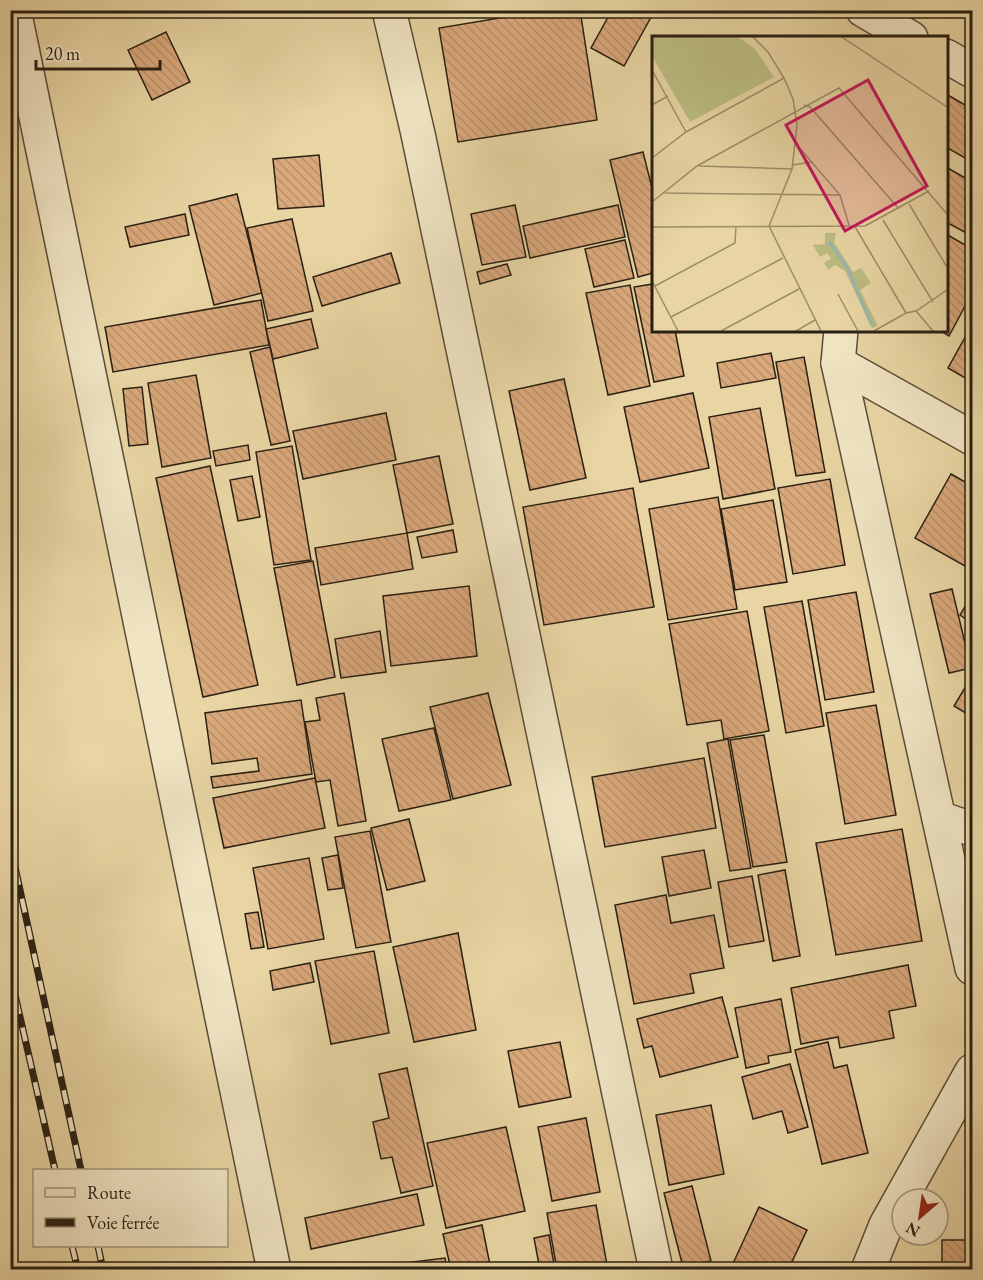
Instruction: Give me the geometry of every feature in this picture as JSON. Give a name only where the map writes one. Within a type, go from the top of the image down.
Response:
[{"type":"street","points":[[14,10],[274,1269]]},
{"type":"street","points":[[389,10],[418,134],[656,1269]]},
{"type":"street","points":[[867,12],[908,36]]},
{"type":"street","points":[[947,57],[972,71]]},
{"type":"street","points":[[841,332],[838,363],[972,968]]},
{"type":"street","points":[[838,363],[972,438]]},
{"type":"street","points":[[939,818],[972,829]]},
{"type":"street","points":[[868,1269],[886,1225],[972,1071]]},
{"type":"building","points":[[548,10],[580,10],[597,120],[458,142],[439,28]]},
{"type":"building","points":[[612,10],[655,10],[624,66],[591,48]]},
{"type":"building","points":[[166,32],[190,82],[152,100],[128,50]]},
{"type":"building","points":[[947,95],[972,109],[972,162],[947,148]]},
{"type":"building","points":[[643,152],[652,188],[652,273],[638,277],[610,160]]},
{"type":"building","points":[[319,155],[324,206],[278,209],[273,159]]},
{"type":"building","points":[[947,168],[972,182],[972,236],[947,223]]},
{"type":"building","points":[[237,194],[262,293],[214,305],[189,206]]},
{"type":"building","points":[[515,205],[526,257],[482,265],[471,214]]},
{"type":"building","points":[[618,205],[625,237],[530,258],[523,226]]},
{"type":"building","points":[[185,214],[189,235],[130,247],[125,227]]},
{"type":"building","points":[[292,219],[313,311],[268,321],[247,228]]},
{"type":"building","points":[[947,235],[972,249],[972,293],[949,336],[942,332],[947,332]]},
{"type":"building","points":[[625,240],[634,278],[594,287],[585,249]]},
{"type":"building","points":[[391,253],[400,283],[322,306],[313,277]]},
{"type":"building","points":[[507,264],[511,275],[480,284],[477,272]]},
{"type":"building","points":[[652,284],[652,332],[675,332],[684,376],[654,382],[634,287]]},
{"type":"building","points":[[630,285],[650,386],[608,395],[586,293]]},
{"type":"building","points":[[261,300],[269,345],[113,372],[105,327]]},
{"type":"building","points":[[311,319],[318,348],[273,359],[266,329]]},
{"type":"building","points":[[972,325],[972,382],[948,368]]},
{"type":"building","points":[[270,347],[290,441],[271,445],[250,352]]},
{"type":"building","points":[[771,353],[776,378],[721,388],[717,363]]},
{"type":"building","points":[[804,357],[825,472],[796,476],[776,362]]},
{"type":"building","points":[[196,375],[211,458],[162,467],[148,383]]},
{"type":"building","points":[[564,379],[586,478],[530,490],[509,391]]},
{"type":"building","points":[[142,387],[148,444],[129,446],[123,389]]},
{"type":"building","points":[[693,393],[709,468],[640,482],[624,407]]},
{"type":"building","points":[[760,408],[775,489],[723,499],[709,417]]},
{"type":"building","points":[[386,413],[396,460],[303,479],[293,431]]},
{"type":"building","points":[[248,445],[250,460],[216,466],[213,451]]},
{"type":"building","points":[[292,446],[311,560],[274,565],[256,452]]},
{"type":"building","points":[[439,456],[453,524],[407,533],[393,465]]},
{"type":"building","points":[[210,466],[258,685],[203,697],[156,478]]},
{"type":"building","points":[[951,474],[972,486],[972,553],[965,566],[915,538]]},
{"type":"building","points":[[252,476],[260,517],[238,521],[230,480]]},
{"type":"building","points":[[830,479],[845,565],[793,574],[778,488]]},
{"type":"building","points":[[633,488],[654,607],[544,625],[523,507]]},
{"type":"building","points":[[718,497],[737,609],[668,620],[649,509]]},
{"type":"building","points":[[773,500],[787,582],[735,590],[721,509]]},
{"type":"building","points":[[453,530],[457,552],[422,558],[417,537]]},
{"type":"building","points":[[407,533],[413,569],[321,585],[315,548]]},
{"type":"building","points":[[313,561],[335,677],[297,685],[274,568]]},
{"type":"building","points":[[469,586],[477,656],[391,666],[383,596]]},
{"type":"building","points":[[952,589],[971,668],[949,673],[930,594]]},
{"type":"building","points":[[856,592],[874,692],[825,700],[808,600]]},
{"type":"building","points":[[972,595],[972,623],[960,615]]},
{"type":"building","points":[[802,601],[824,726],[786,733],[764,607]]},
{"type":"building","points":[[747,611],[769,731],[724,739],[721,720],[687,725],[669,624]]},
{"type":"building","points":[[380,631],[386,672],[341,678],[335,639]]},
{"type":"building","points":[[972,676],[972,717],[954,706]]},
{"type":"building","points":[[344,693],[366,821],[338,826],[330,780],[316,782],[305,722],[320,720],[316,698]]},
{"type":"building","points":[[488,693],[511,785],[453,799],[430,707]]},
{"type":"building","points":[[301,700],[312,774],[213,788],[211,777],[259,771],[257,758],[212,764],[205,713]]},
{"type":"building","points":[[876,705],[896,815],[845,824],[826,713]]},
{"type":"building","points":[[434,728],[451,800],[399,811],[382,739]]},
{"type":"building","points":[[764,735],[787,862],[753,867],[730,740]]},
{"type":"building","points":[[728,739],[751,868],[730,871],[707,743]]},
{"type":"building","points":[[704,758],[716,828],[605,847],[592,777]]},
{"type":"building","points":[[315,778],[325,828],[224,848],[213,798]]},
{"type":"building","points":[[409,819],[425,881],[387,890],[371,828]]},
{"type":"building","points":[[902,829],[922,941],[836,955],[816,843]]},
{"type":"building","points":[[370,831],[391,942],[356,948],[335,837]]},
{"type":"building","points":[[704,850],[711,888],[669,896],[662,857]]},
{"type":"building","points":[[338,855],[343,888],[328,890],[322,858]]},
{"type":"building","points":[[309,858],[324,939],[268,949],[253,868]]},
{"type":"building","points":[[785,870],[800,956],[773,961],[758,875]]},
{"type":"building","points":[[752,876],[764,941],[729,947],[718,882]]},
{"type":"building","points":[[666,895],[671,923],[714,915],[724,968],[690,974],[694,993],[634,1004],[615,905]]},
{"type":"building","points":[[258,912],[264,947],[251,949],[245,914]]},
{"type":"building","points":[[458,933],[476,1030],[414,1042],[393,947]]},
{"type":"building","points":[[374,951],[389,1033],[331,1044],[315,961]]},
{"type":"building","points":[[310,963],[314,982],[273,990],[270,971]]},
{"type":"building","points":[[908,965],[916,1006],[889,1011],[894,1038],[840,1048],[838,1037],[801,1044],[791,988]]},
{"type":"building","points":[[722,997],[738,1057],[660,1077],[652,1046],[644,1048],[637,1019]]},
{"type":"building","points":[[781,999],[791,1052],[768,1056],[769,1063],[746,1068],[735,1008]]},
{"type":"building","points":[[560,1042],[571,1097],[519,1107],[508,1051]]},
{"type":"building","points":[[828,1042],[834,1068],[847,1065],[868,1153],[822,1164],[795,1050]]},
{"type":"building","points":[[790,1064],[808,1127],[788,1133],[782,1111],[753,1119],[742,1077]]},
{"type":"building","points":[[407,1068],[433,1186],[401,1193],[392,1157],[381,1159],[373,1122],[389,1118],[379,1074]]},
{"type":"building","points":[[711,1105],[724,1174],[669,1185],[656,1115]]},
{"type":"building","points":[[586,1118],[600,1192],[552,1201],[538,1127]]},
{"type":"building","points":[[506,1127],[525,1211],[446,1228],[427,1143]]},
{"type":"building","points":[[692,1186],[711,1261],[683,1267],[664,1193]]},
{"type":"building","points":[[417,1194],[424,1225],[311,1249],[305,1218]]},
{"type":"building","points":[[596,1205],[608,1270],[557,1270],[547,1213]]},
{"type":"building","points":[[759,1207],[807,1230],[788,1270],[730,1270]]},
{"type":"building","points":[[482,1225],[491,1270],[451,1270],[443,1234]]},
{"type":"building","points":[[549,1235],[555,1270],[540,1270],[534,1238]]},
{"type":"building","points":[[950,1240],[972,1240],[972,1270],[942,1270],[942,1247],[950,1247]]},
{"type":"building","points":[[445,1258],[447,1270],[347,1270]]},
{"type":"railway","points":[[10,844],[81,1169]]},
{"type":"railway","points":[[10,973],[55,1169]]},
{"type":"railway","points":[[72,1247],[78,1270]]},
{"type":"railway","points":[[98,1247],[103,1270]]}]
